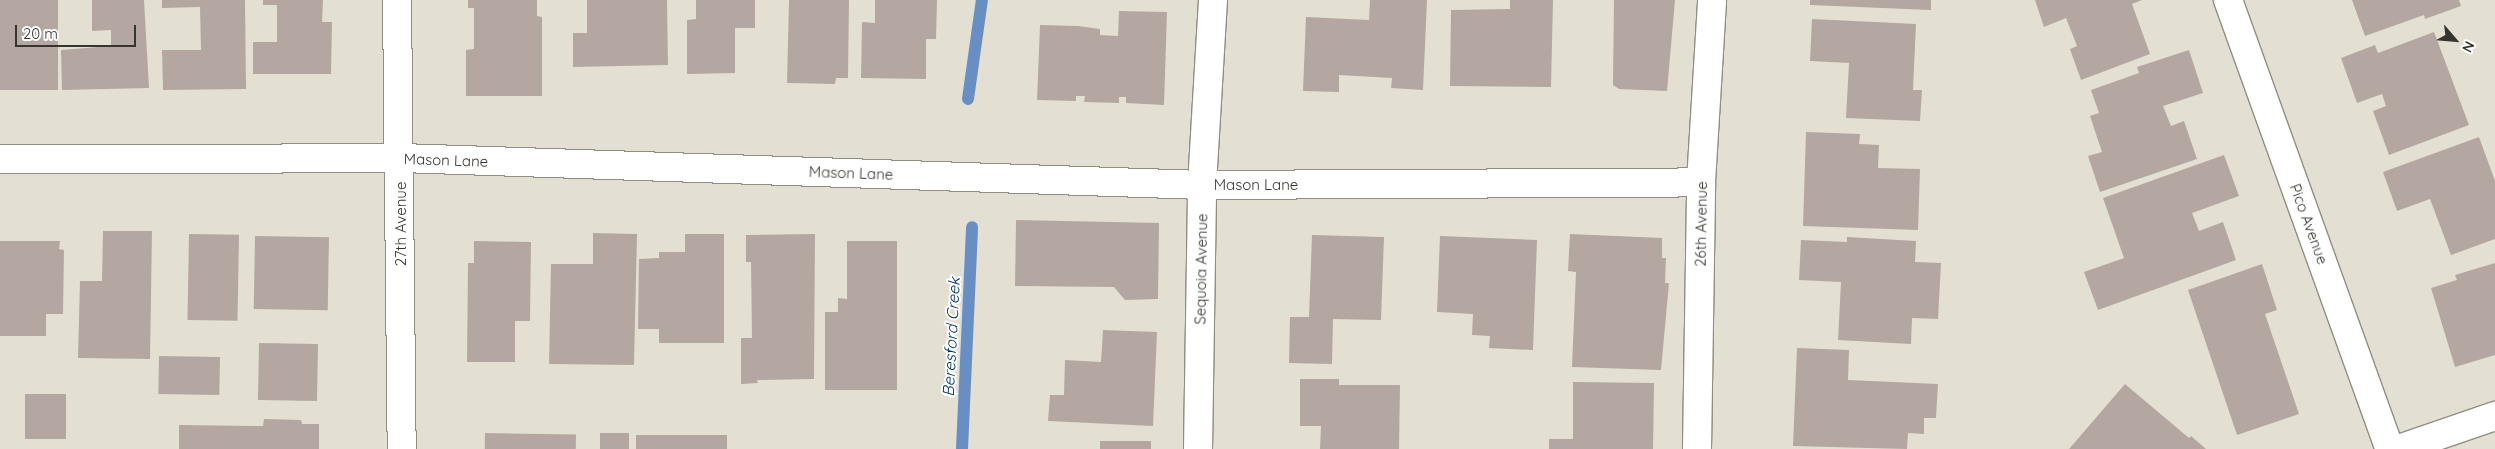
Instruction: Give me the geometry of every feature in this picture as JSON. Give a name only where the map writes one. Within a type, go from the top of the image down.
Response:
[{"type":"street","name":"27th Avenue","points":[[397,0],[401,158],[402,449]]},
{"type":"street","name":"Sequoia Avenue","points":[[1198,449],[1202,185],[1213,0]]},
{"type":"street","name":"26th Avenue","points":[[1697,449],[1702,182],[1712,0]]},
{"type":"street","name":"Pico Avenue","points":[[2228,0],[2390,449]]},
{"type":"street","name":"Mason Lane","points":[[0,159],[401,158],[1202,185],[1702,182]]},
{"type":"street","points":[[2399,449],[2495,416]]},
{"type":"building","points":[[0,0],[58,0],[58,90],[0,90]]},
{"type":"building","points":[[92,0],[144,0],[149,88],[62,90],[61,50],[111,46],[111,30],[92,31]]},
{"type":"building","points":[[162,0],[245,0],[246,89],[163,90],[162,50],[201,50],[200,7],[162,8]]},
{"type":"building","points":[[263,0],[323,0],[322,22],[332,22],[331,74],[253,74],[253,42],[277,42],[277,5],[263,5]]},
{"type":"building","points":[[468,0],[537,0],[537,16],[542,17],[542,96],[466,96],[466,50],[474,49],[474,8],[468,8]]},
{"type":"building","points":[[587,0],[667,0],[668,65],[573,67],[573,33],[587,33]]},
{"type":"building","points":[[696,0],[755,0],[755,28],[735,28],[735,73],[687,74],[687,20],[696,19]]},
{"type":"building","points":[[789,0],[849,0],[848,78],[836,78],[835,84],[787,83]]},
{"type":"building","points":[[875,0],[937,0],[936,39],[926,39],[926,79],[861,78],[862,22],[875,23]]},
{"type":"building","points":[[1370,0],[1427,0],[1423,90],[1391,88],[1392,78],[1339,75],[1339,92],[1303,91],[1306,17],[1369,20]]},
{"type":"building","points":[[1510,0],[1553,0],[1551,87],[1450,86],[1451,10],[1510,9]]},
{"type":"building","points":[[1614,0],[1675,0],[1667,91],[1619,89],[1613,85]]},
{"type":"building","points":[[1810,0],[1931,0],[1931,10],[1810,5]]},
{"type":"building","points":[[2035,0],[2142,0],[2132,4],[2150,54],[2081,80],[2070,49],[2077,46],[2066,18],[2044,27]]},
{"type":"building","points":[[2352,0],[2459,0],[2461,6],[2425,19],[2424,15],[2365,36]]},
{"type":"building","points":[[1119,11],[1167,12],[1164,105],[1126,103],[1126,97],[1119,97],[1119,103],[1084,102],[1085,96],[1076,96],[1076,101],[1037,100],[1040,25],[1078,26],[1100,29],[1100,35],[1118,36]]},
{"type":"building","points":[[1812,19],[1916,24],[1913,90],[1922,90],[1920,121],[1846,118],[1849,63],[1810,61]]},
{"type":"building","points":[[2434,32],[2469,125],[2389,155],[2373,111],[2386,106],[2382,94],[2357,103],[2341,58],[2375,45],[2378,53]]},
{"type":"building","points":[[2189,50],[2203,93],[2163,106],[2171,126],[2184,121],[2197,159],[2100,192],[2088,156],[2102,152],[2090,116],[2099,113],[2091,90],[2139,73],[2137,67]]},
{"type":"building","points":[[1806,132],[1860,134],[1859,144],[1879,145],[1878,168],[1920,169],[1918,230],[1803,226]]},
{"type":"building","points":[[2479,137],[2495,181],[2495,239],[2451,255],[2430,199],[2397,211],[2383,172]]},
{"type":"building","points":[[2224,155],[2239,196],[2192,213],[2199,231],[2223,222],[2236,260],[2098,310],[2084,272],[2124,258],[2103,198]]},
{"type":"building","points":[[1016,220],[1159,223],[1158,299],[1125,300],[1114,287],[1015,286]]},
{"type":"building","points":[[103,231],[152,231],[150,359],[78,358],[80,281],[102,281]]},
{"type":"building","points":[[593,233],[637,234],[634,365],[549,364],[551,264],[593,264]]},
{"type":"building","points":[[189,234],[239,235],[237,321],[187,320]]},
{"type":"building","points":[[685,234],[724,234],[724,343],[659,343],[659,329],[638,329],[639,259],[659,258],[659,252],[685,252]]},
{"type":"building","points":[[815,234],[814,379],[757,380],[758,383],[741,384],[741,338],[752,338],[751,262],[746,262],[746,235]]},
{"type":"building","points":[[1570,234],[1662,238],[1662,258],[1666,258],[1665,283],[1669,283],[1661,370],[1572,367],[1576,272],[1568,271]]},
{"type":"building","points":[[1312,235],[1384,237],[1381,320],[1333,319],[1332,364],[1289,363],[1290,317],[1309,317]]},
{"type":"building","points":[[255,236],[329,237],[328,310],[254,309]]},
{"type":"building","points":[[1440,236],[1537,240],[1533,350],[1489,348],[1490,336],[1472,335],[1473,314],[1437,312]]},
{"type":"building","points":[[1847,237],[1916,241],[1915,262],[1941,263],[1938,319],[1912,318],[1911,344],[1838,340],[1841,282],[1799,280],[1801,240],[1847,242]]},
{"type":"building","points":[[0,241],[60,241],[59,249],[64,250],[63,314],[46,314],[46,336],[0,336]]},
{"type":"building","points":[[474,241],[531,242],[530,321],[515,321],[515,362],[467,362],[468,263],[474,263]]},
{"type":"building","points":[[847,241],[897,241],[897,390],[825,390],[825,312],[838,312],[838,298],[847,299]]},
{"type":"building","points":[[2495,263],[2495,355],[2455,367],[2431,288],[2457,280],[2455,275]]},
{"type":"building","points":[[2262,264],[2277,310],[2265,314],[2299,414],[2237,435],[2188,290]]},
{"type":"building","points":[[1103,330],[1157,332],[1153,426],[1048,421],[1050,395],[1064,395],[1065,360],[1101,362]]},
{"type":"building","points":[[259,343],[318,344],[317,401],[258,400]]},
{"type":"building","points":[[1797,348],[1849,350],[1848,380],[1938,384],[1936,418],[1924,418],[1924,434],[1908,433],[1907,449],[1793,446]]},
{"type":"building","points":[[159,356],[220,357],[219,395],[158,394]]},
{"type":"building","points":[[1300,379],[1339,379],[1339,385],[1400,385],[1399,449],[1320,449],[1321,426],[1300,426]]},
{"type":"building","points":[[1573,382],[1654,383],[1653,449],[1549,449],[1549,439],[1573,439]]},
{"type":"building","points":[[2125,384],[2189,438],[2191,436],[2206,449],[2069,449]]},
{"type":"building","points":[[25,394],[66,394],[66,439],[25,439]]},
{"type":"building","points":[[264,419],[301,420],[302,424],[319,424],[319,449],[179,449],[179,425],[263,426]]},
{"type":"building","points":[[485,433],[576,435],[576,449],[485,449]]},
{"type":"building","points":[[600,433],[629,433],[629,449],[600,449]]},
{"type":"building","points":[[636,435],[727,435],[727,449],[636,449]]},
{"type":"building","points":[[1100,441],[1151,441],[1151,449],[1100,449]]},
{"type":"waterway","name":"Beresford Creek","points":[[968,99],[982,0]]},
{"type":"waterway","name":"Beresford Creek","points":[[962,449],[972,227]]}]
